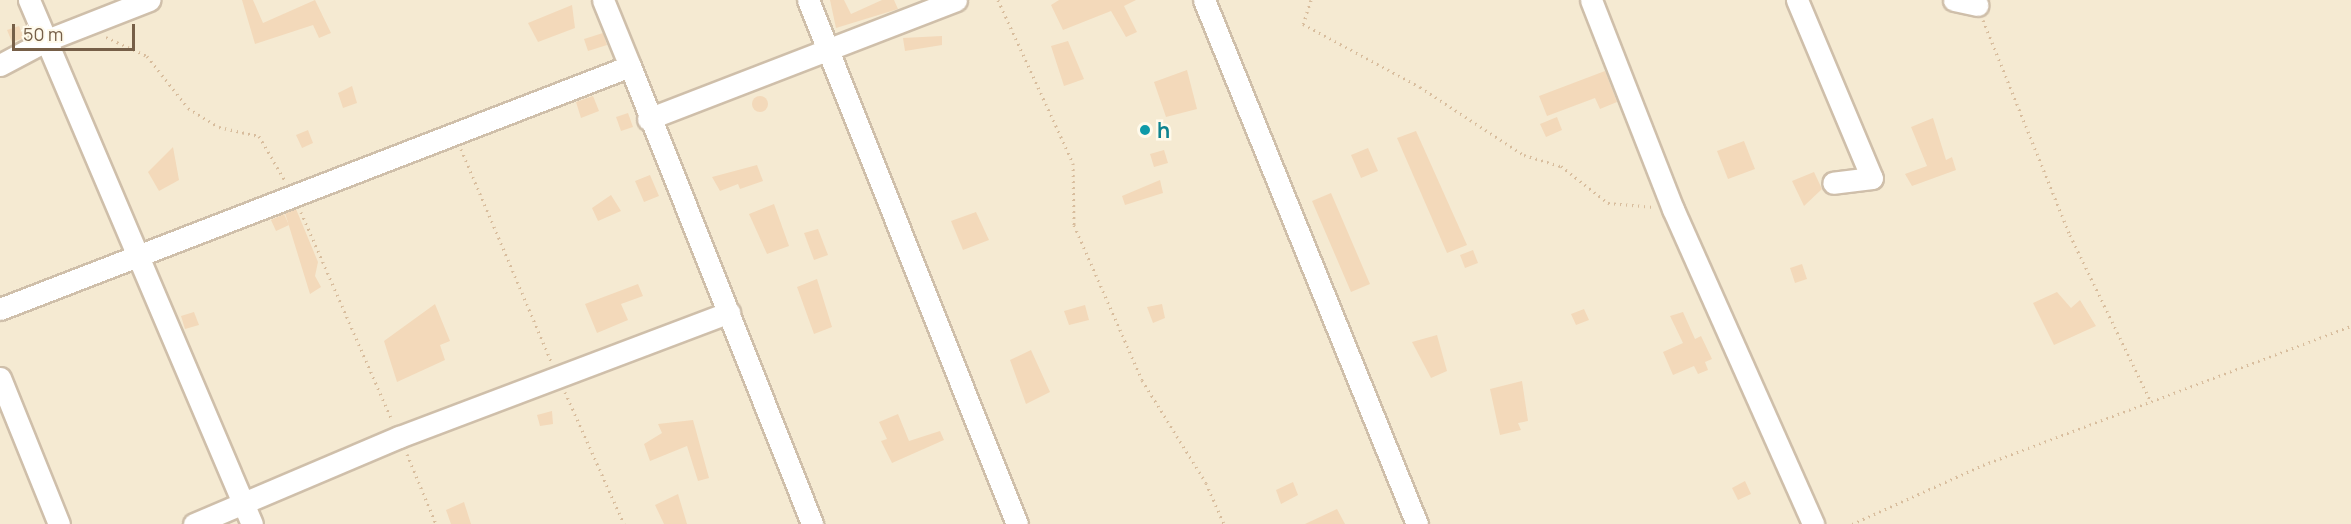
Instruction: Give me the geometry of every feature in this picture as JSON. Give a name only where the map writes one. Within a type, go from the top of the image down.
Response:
[{"type":"street","points":[[29,0],[252,524]]},
{"type":"street","points":[[0,65],[47,40],[149,0]]},
{"type":"street","points":[[603,0],[630,66],[648,119],[729,312],[812,524]]},
{"type":"street","points":[[808,0],[1017,524]]},
{"type":"street","points":[[648,119],[829,51],[956,0]]},
{"type":"street","points":[[1204,0],[1417,524]]},
{"type":"street","points":[[1591,0],[1673,209],[1814,524]]},
{"type":"street","points":[[1797,0],[1872,178],[1833,183]]},
{"type":"street","points":[[1954,0],[1977,5]]},
{"type":"street","points":[[0,309],[453,131],[630,66]]},
{"type":"street","points":[[194,524],[399,437],[729,312]]},
{"type":"street","points":[[0,378],[58,524]]},
{"type":"path","points":[[998,0],[1073,162],[1074,225],[1142,380],[1206,483],[1224,524]]},
{"type":"path","points":[[1311,0],[1303,24],[1420,87],[1524,155],[1561,166],[1608,203],[1673,209]]},
{"type":"path","points":[[1977,5],[2070,235],[2151,402]]},
{"type":"path","points":[[103,36],[147,56],[188,108],[219,127],[259,135],[294,195],[436,524]]},
{"type":"path","points":[[453,131],[558,377],[624,524]]},
{"type":"path","points":[[1852,524],[1983,465],[2351,326]]},
{"type":"shaded area","points":[[0,0],[2351,0],[2351,524],[0,524]]},
{"type":"building","points":[[242,0],[253,0],[263,23],[315,0],[331,33],[319,38],[313,25],[255,44]]},
{"type":"building","points":[[830,0],[844,0],[851,14],[882,0],[894,0],[898,9],[836,28]]},
{"type":"building","points":[[1059,0],[1136,0],[1124,6],[1137,32],[1126,37],[1111,11],[1063,30],[1051,5]]},
{"type":"building","points":[[572,5],[575,28],[538,42],[528,23]]},
{"type":"building","points":[[19,26],[24,38],[12,42],[7,30]]},
{"type":"building","points":[[603,33],[607,45],[588,51],[584,39]]},
{"type":"building","points":[[942,36],[942,45],[905,51],[903,38]]},
{"type":"building","points":[[1068,41],[1084,79],[1064,86],[1051,46]]},
{"type":"building","points":[[1187,70],[1197,109],[1166,117],[1154,82]]},
{"type":"building","points":[[1605,71],[1617,102],[1600,109],[1595,98],[1547,116],[1539,96]]},
{"type":"building","points":[[352,86],[357,103],[343,108],[338,93]]},
{"type":"building","points":[[593,96],[599,111],[581,118],[576,102]]},
{"type":"building","points":[[760,96],[768,104],[760,112],[752,104]]},
{"type":"building","points":[[628,113],[633,127],[621,131],[616,117]]},
{"type":"building","points":[[1557,117],[1562,130],[1546,137],[1540,124]]},
{"type":"building","points":[[1933,118],[1946,160],[1952,157],[1956,170],[1912,186],[1905,174],[1927,166],[1911,127]]},
{"type":"building","points":[[308,130],[313,143],[302,148],[296,135]]},
{"type":"building","points":[[1416,131],[1467,245],[1447,253],[1397,138]]},
{"type":"building","points":[[1744,141],[1755,169],[1728,179],[1717,151]]},
{"type":"building","points":[[173,147],[179,180],[159,191],[148,172]]},
{"type":"building","points":[[1368,148],[1378,171],[1361,178],[1351,155]]},
{"type":"building","points":[[1164,150],[1168,163],[1154,167],[1150,154]]},
{"type":"building","points":[[757,165],[763,181],[740,189],[738,184],[720,191],[712,177]]},
{"type":"building","points":[[1814,172],[1822,189],[1804,206],[1792,181]]},
{"type":"building","points":[[650,175],[659,196],[644,202],[635,181]]},
{"type":"building","points":[[1160,180],[1163,193],[1125,205],[1122,196]]},
{"type":"building","points":[[1331,193],[1370,284],[1351,292],[1312,201]]},
{"type":"building","points":[[611,195],[621,211],[598,221],[592,208]]},
{"type":"building","points":[[774,204],[789,246],[767,254],[749,214]]},
{"type":"building","points":[[296,209],[318,262],[315,276],[321,287],[310,294],[285,213]]},
{"type":"building","points":[[976,212],[989,240],[963,250],[951,221]]},
{"type":"building","points":[[284,214],[289,225],[276,231],[271,220]]},
{"type":"building","points":[[818,229],[828,255],[814,260],[804,233]]},
{"type":"building","points":[[1473,250],[1478,263],[1465,268],[1460,255]]},
{"type":"building","points":[[1802,264],[1807,279],[1795,283],[1790,268]]},
{"type":"building","points":[[817,279],[832,327],[814,334],[797,287]]},
{"type":"building","points":[[638,284],[643,296],[621,304],[628,320],[597,333],[585,304]]},
{"type":"building","points":[[2057,292],[2071,308],[2080,300],[2096,326],[2054,345],[2033,303]]},
{"type":"building","points":[[435,304],[450,341],[440,345],[445,360],[397,382],[384,341]]},
{"type":"building","points":[[1162,304],[1165,318],[1153,323],[1147,307]]},
{"type":"building","points":[[1085,305],[1089,320],[1069,325],[1064,311]]},
{"type":"building","points":[[1584,309],[1589,320],[1576,325],[1571,314]]},
{"type":"building","points":[[194,312],[199,325],[185,329],[181,316]]},
{"type":"building","points":[[1683,312],[1695,339],[1701,336],[1712,359],[1705,362],[1708,370],[1698,374],[1694,366],[1673,375],[1663,352],[1683,343],[1670,316]]},
{"type":"building","points":[[1437,335],[1447,371],[1431,378],[1412,342]]},
{"type":"building","points":[[1031,350],[1050,392],[1026,404],[1010,360]]},
{"type":"building","points":[[1522,381],[1528,421],[1518,423],[1521,430],[1500,435],[1490,389]]},
{"type":"building","points":[[552,411],[553,424],[540,426],[537,415]]},
{"type":"building","points":[[898,414],[909,441],[940,431],[944,440],[892,463],[881,441],[887,439],[879,422]]},
{"type":"building","points":[[693,420],[709,478],[698,481],[687,446],[650,461],[644,444],[662,433],[658,424]]},
{"type":"building","points":[[1745,481],[1751,494],[1738,500],[1732,488]]},
{"type":"building","points":[[1293,482],[1298,495],[1281,504],[1276,490]]},
{"type":"building","points":[[678,494],[687,524],[664,524],[655,505]]},
{"type":"building","points":[[464,502],[471,524],[451,524],[446,510]]},
{"type":"building","points":[[1337,509],[1345,524],[1305,524]]},
{"type":"place","name":"h","points":[[1145,130]]}]
